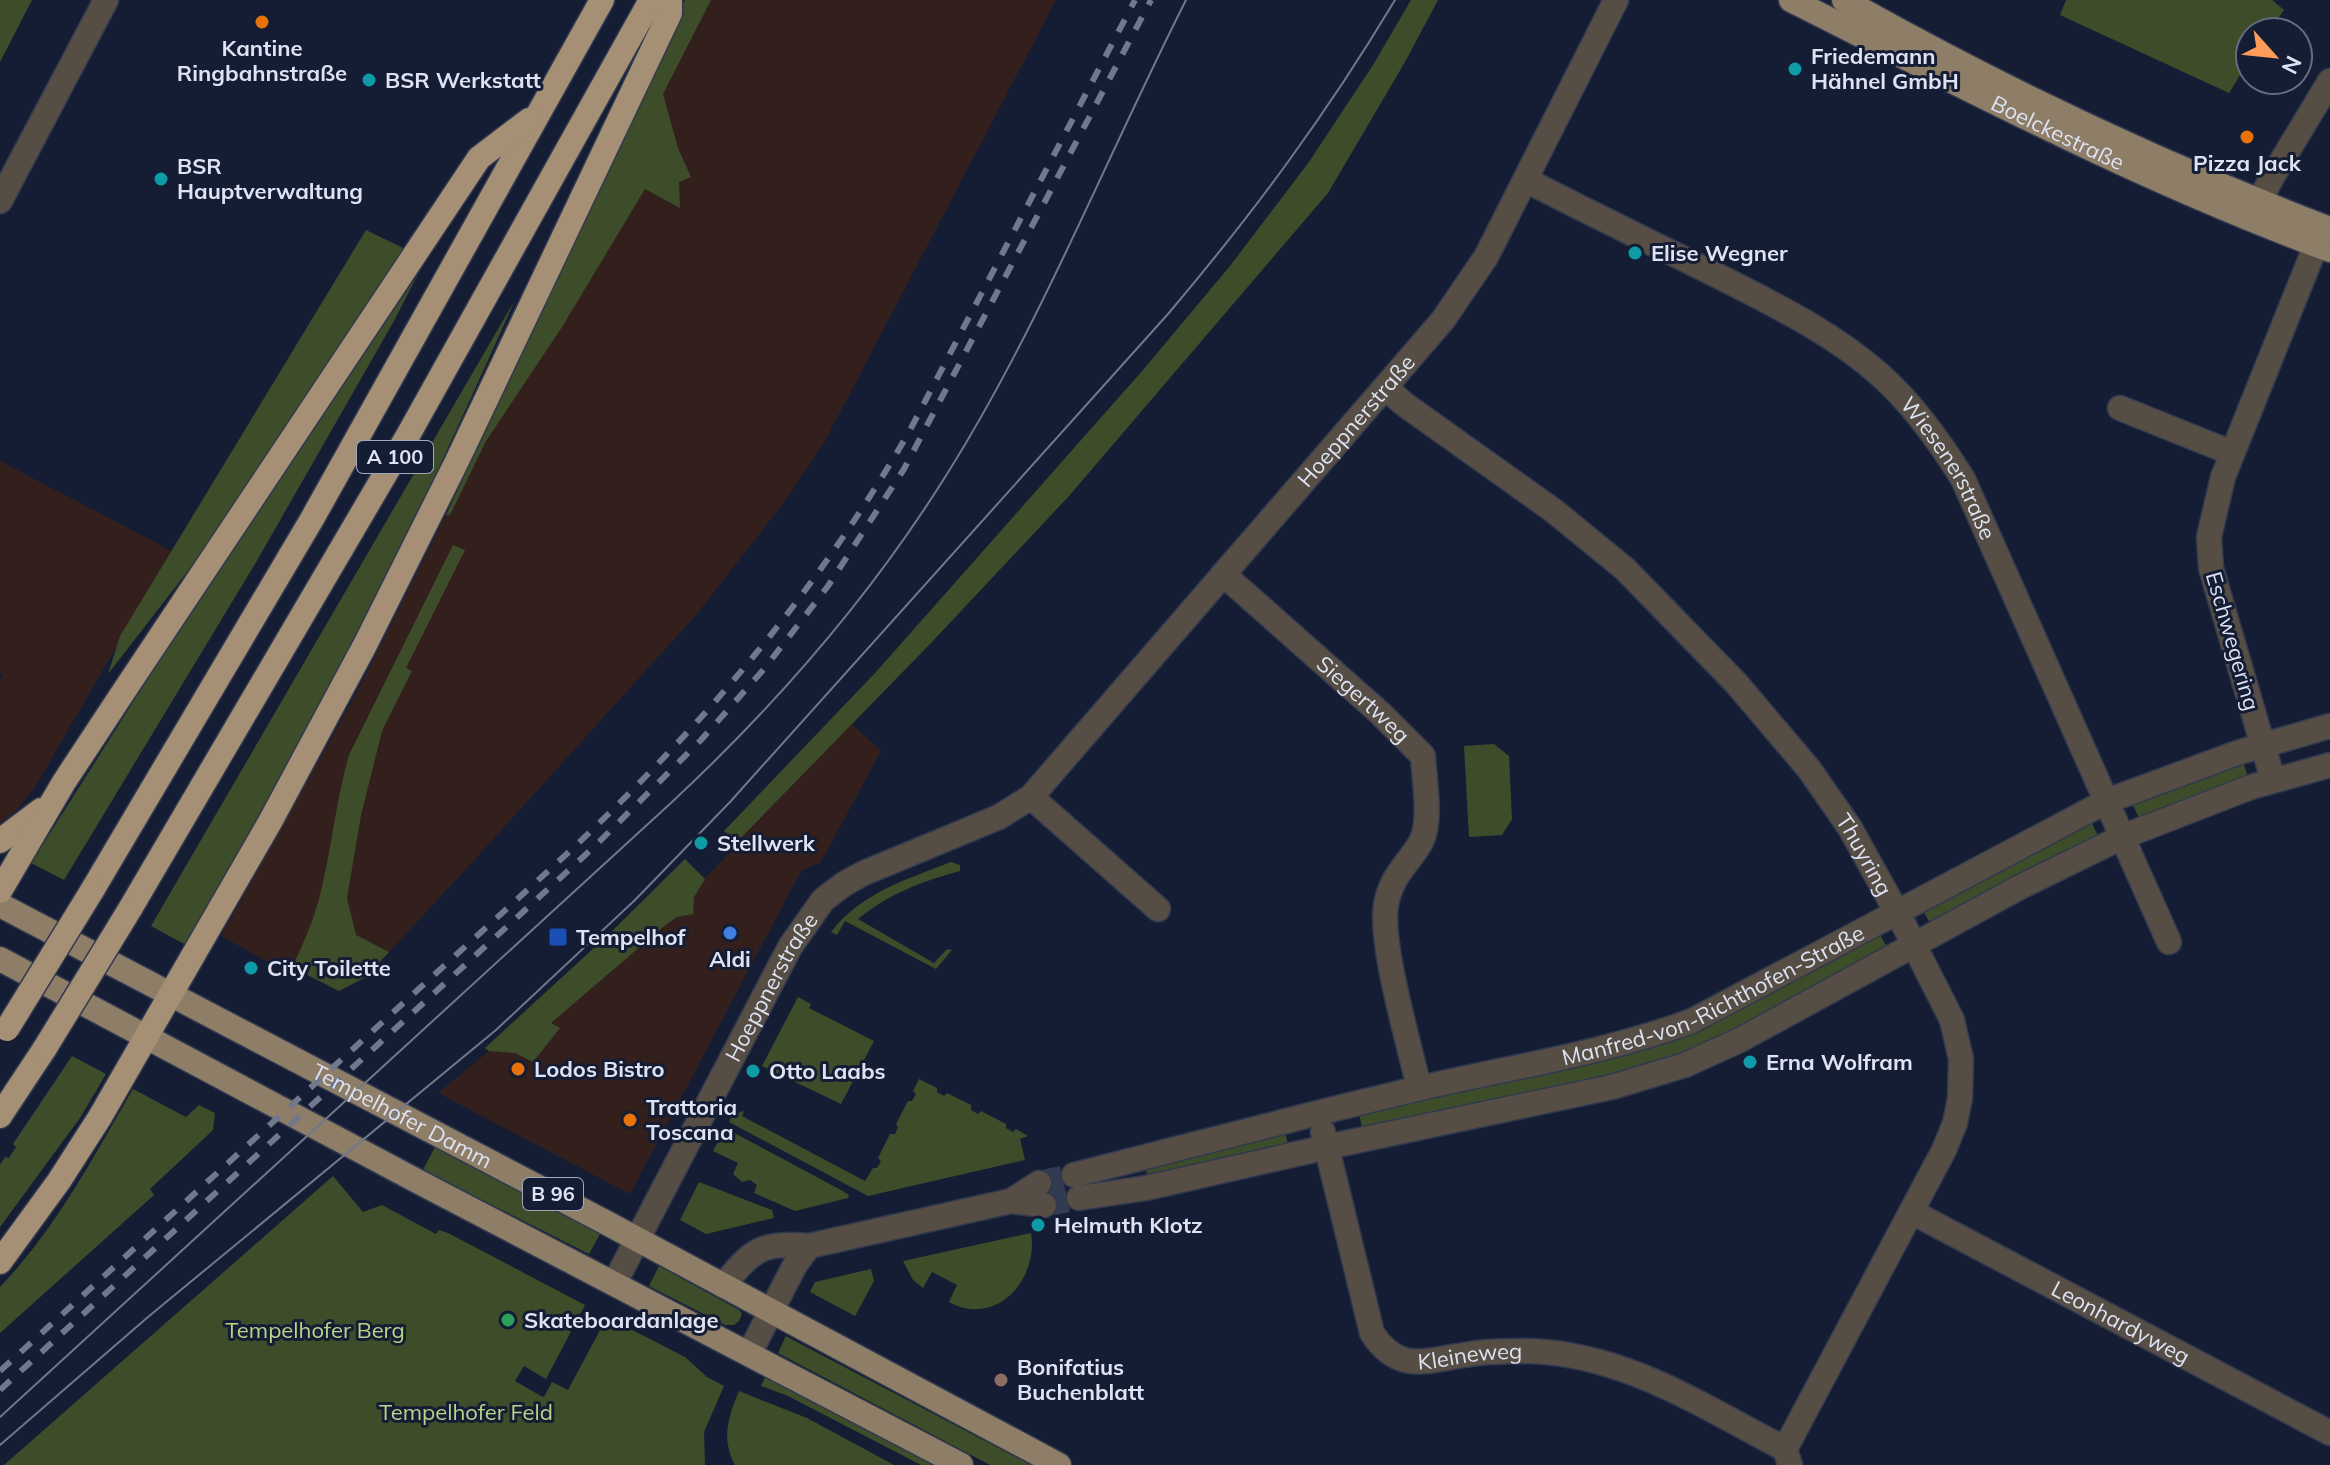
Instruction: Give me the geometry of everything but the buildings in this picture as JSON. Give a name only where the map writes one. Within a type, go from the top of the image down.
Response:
[{"type":"highway","name":"A 100","points":[[4,1034],[312,519],[602,0]]},
{"type":"highway","name":"A 100","points":[[0,1116],[130,909],[407,437],[651,0]]},
{"type":"highway","points":[[0,1262],[59,1181],[172,995],[365,645],[525,322],[670,13],[670,0]]},
{"type":"highway","points":[[0,891],[57,794],[479,158],[538,114]]},
{"type":"highway","points":[[0,841],[21,827],[57,794]]},
{"type":"main road","name":"Boelckestraße","points":[[1791,0],[2030,118],[2325,241]]},
{"type":"main road","name":"Boelckestraße","points":[[1844,0],[1916,41],[2154,155],[2255,210]]},
{"type":"main road","name":"Tempelhofer Damm","points":[[0,905],[1059,1465]]},
{"type":"main road","name":"B 96","points":[[0,959],[961,1465]]},
{"type":"street","points":[[0,201],[106,0]]},
{"type":"street","name":"Hoeppnerstraße","points":[[614,1284],[790,947],[823,900],[864,873],[999,817],[1031,797],[1443,320],[1486,257],[1616,0]]},
{"type":"street","points":[[2255,210],[2302,124],[2330,81]]},
{"type":"street","name":"Wiesenerstraße","points":[[1526,180],[1684,258],[1831,336],[1899,393],[1930,430],[1963,479],[2169,942]]},
{"type":"street","name":"Eschwegering","points":[[2273,780],[2211,568],[2209,537],[2232,453],[2325,241]]},
{"type":"street","name":"Thuyring","points":[[1386,388],[1554,511],[1625,569],[1736,683],[1815,778],[1850,828],[1952,1020],[1961,1059],[1960,1098],[1955,1123],[1787,1457]]},
{"type":"street","points":[[2120,408],[2232,453]]},
{"type":"street","name":"Siegertweg","points":[[1223,574],[1380,713],[1423,756],[1426,825],[1421,842],[1399,869],[1386,901],[1386,933],[1419,1088]]},
{"type":"street","name":"Manfred-von-Richthofen-Straße","points":[[2330,726],[2185,771],[2107,801],[1692,1021],[1631,1042],[1419,1088],[1109,1166],[1077,1186],[1115,1193],[1612,1087],[1685,1065],[1740,1040],[2020,887],[2122,837],[2273,780],[2330,765]]},
{"type":"street","points":[[1031,797],[1158,909]]},
{"type":"street","name":"Kleineweg","points":[[1319,1113],[1372,1333],[1381,1347],[1393,1356],[1417,1363],[1494,1351],[1534,1351],[1603,1361],[1646,1376],[1787,1457]]},
{"type":"street","points":[[1109,1166],[1115,1193]]},
{"type":"street","points":[[723,1286],[747,1259],[778,1244],[809,1246],[1042,1194]]},
{"type":"street","name":"Leonhardyweg","points":[[1912,1212],[2330,1433]]},
{"type":"street","points":[[749,1354],[795,1265],[809,1246]]},
{"type":"shaded area","points":[[685,0],[1056,0],[825,441],[782,505],[696,615],[468,867],[366,977],[339,991],[293,967],[272,964],[221,936],[357,692],[432,543],[470,464],[518,347]]},
{"type":"shaded area","points":[[0,461],[172,551],[35,787],[16,811],[0,823],[0,681],[3,675],[0,673]]},
{"type":"shaded area","points":[[852,724],[881,751],[821,862],[801,871],[630,1194],[438,1093],[489,1051],[515,1052],[702,876],[705,878],[731,852],[729,849]]},
{"type":"green space","points":[[0,0],[32,0],[0,62]]},
{"type":"green space","points":[[685,0],[711,0],[663,94],[678,148],[691,177],[679,182],[680,208],[645,189],[562,327],[486,441],[450,515],[446,515],[558,259]]},
{"type":"green space","points":[[1411,0],[1438,0],[1328,193],[1069,496],[736,843],[724,831],[876,672],[1143,370],[1230,266],[1309,162],[1373,65]]},
{"type":"green space","points":[[2066,0],[2272,0],[2284,10],[2280,16],[2234,16],[2234,85],[2229,93],[2060,15]]},
{"type":"green space","points":[[366,230],[405,249],[194,563],[108,674],[120,636]]},
{"type":"green space","points":[[418,274],[255,564],[64,880],[31,863],[175,636]]},
{"type":"green space","points":[[515,300],[363,627],[253,835],[186,945],[151,926]]},
{"type":"green space","points":[[453,545],[465,550],[406,668],[412,671],[382,731],[361,815],[347,898],[356,935],[389,952],[366,977],[339,991],[292,967],[319,901],[349,755]]},
{"type":"green space","points":[[1494,744],[1509,756],[1512,819],[1502,835],[1469,837],[1464,746]]},
{"type":"green space","points":[[2242,759],[2249,780],[2140,820],[2131,801]]},
{"type":"green space","points":[[2090,819],[2099,838],[1931,925],[1921,907]]},
{"type":"green space","points":[[685,859],[705,879],[694,897],[693,914],[677,917],[663,927],[551,1023],[560,1028],[533,1062],[515,1053],[485,1048],[608,935]]},
{"type":"green space","points":[[951,862],[960,865],[960,871],[906,889],[858,919],[934,963],[947,949],[952,950],[936,969],[845,921],[837,935],[831,932],[843,918],[871,897]]},
{"type":"green space","points":[[1878,931],[1888,949],[1759,1020],[1678,1057],[1611,1076],[1363,1133],[1359,1113],[1591,1059]]},
{"type":"green space","points":[[798,997],[811,1004],[809,1008],[874,1041],[841,1104],[762,1066]]},
{"type":"green space","points":[[72,1056],[106,1074],[80,1118],[0,1227],[0,1165],[5,1157],[9,1158],[16,1147],[13,1144]]},
{"type":"green space","points":[[919,1079],[937,1088],[937,1092],[944,1096],[947,1093],[971,1105],[971,1110],[978,1114],[981,1111],[1006,1124],[1006,1128],[1013,1132],[1016,1129],[1028,1136],[1020,1139],[1025,1160],[868,1196],[729,1122],[732,1115],[744,1111],[742,1116],[865,1181],[881,1161],[878,1158],[890,1134],[895,1134],[896,1124],[908,1101],[912,1101],[916,1094],[913,1091]]},
{"type":"green space","points":[[133,1089],[186,1117],[199,1105],[215,1113],[213,1130],[150,1189],[154,1195],[0,1333],[0,1287],[56,1217]]},
{"type":"green space","points":[[725,1128],[841,1190],[849,1195],[848,1198],[795,1211],[754,1193],[757,1185],[750,1180],[742,1182],[733,1174],[738,1163],[713,1151]]},
{"type":"green space","points":[[1284,1128],[1289,1148],[1148,1180],[1144,1160]]},
{"type":"green space","points":[[435,1147],[600,1234],[589,1254],[423,1170]]},
{"type":"green space","points":[[333,1176],[363,1212],[382,1205],[436,1234],[439,1230],[448,1233],[585,1305],[546,1379],[524,1366],[515,1381],[541,1396],[544,1397],[552,1382],[568,1390],[607,1317],[685,1357],[707,1377],[724,1386],[704,1432],[705,1465],[4,1465]]},
{"type":"green space","points":[[699,1182],[772,1210],[774,1218],[706,1234],[680,1220]]},
{"type":"green space","points":[[1031,1233],[1032,1250],[1021,1282],[998,1304],[983,1309],[966,1308],[949,1302],[957,1285],[932,1272],[923,1288],[913,1280],[903,1261]]},
{"type":"green space","points":[[659,1266],[739,1310],[742,1314],[739,1321],[734,1325],[725,1325],[649,1286]]},
{"type":"green space","points":[[871,1269],[874,1281],[855,1316],[810,1292],[815,1282]]},
{"type":"green space","points":[[786,1336],[1031,1465],[990,1465],[778,1353]]},
{"type":"green space","points":[[765,1377],[933,1465],[921,1465],[788,1396],[761,1386]]},
{"type":"green space","points":[[739,1391],[807,1418],[894,1465],[735,1465],[727,1437]]},
{"type":"tunnel","points":[[1039,1183],[1074,1175]]},
{"type":"tunnel","points":[[1044,1205],[1079,1198]]},
{"type":"tram line","points":[[0,1417],[672,802],[749,727],[820,647],[918,519],[981,417],[1043,300],[1186,0]]},
{"type":"tram line","points":[[0,1445],[148,1317],[496,1030],[635,900],[730,802],[1200,276],[1316,123],[1395,0]]},
{"type":"railway","points":[[0,1371],[570,851],[667,754],[755,654],[835,548],[909,432],[1135,0]]},
{"type":"railway","points":[[0,1390],[594,847],[701,740],[764,669],[828,586],[904,469],[1151,0]]},
{"type":"place","name":"Kantine Ringbahnstraße","points":[[262,22]]},
{"type":"place","name":"Friedemann Hähnel GmbH","points":[[1795,69]]},
{"type":"place","name":"BSR Werkstatt","points":[[369,80]]},
{"type":"place","name":"Pizza Jack","points":[[2247,137]]},
{"type":"place","name":"BSR Hauptverwaltung","points":[[161,179]]},
{"type":"place","name":"Elise Wegner","points":[[1635,253]]},
{"type":"place","name":"Stellwerk","points":[[701,843]]},
{"type":"place","name":"Aldi","points":[[730,933]]},
{"type":"place","name":"Tempelhof","points":[[558,937]]},
{"type":"place","name":"City Toilette","points":[[251,968]]},
{"type":"place","name":"Erna Wolfram","points":[[1750,1062]]},
{"type":"place","name":"Lodos Bistro","points":[[518,1069]]},
{"type":"place","name":"Otto Laabs","points":[[753,1071]]},
{"type":"place","name":"Trattoria Toscana","points":[[630,1120]]},
{"type":"place","name":"Helmuth Klotz","points":[[1038,1225]]},
{"type":"place","name":"Skateboardanlage","points":[[508,1320]]},
{"type":"place","name":"Bonifatius Buchenblatt","points":[[1001,1380]]},
{"type":"park label","name":"Tempelhofer Berg","points":[[315,1330]]},
{"type":"park label","name":"Tempelhofer Feld","points":[[466,1412]]}]
